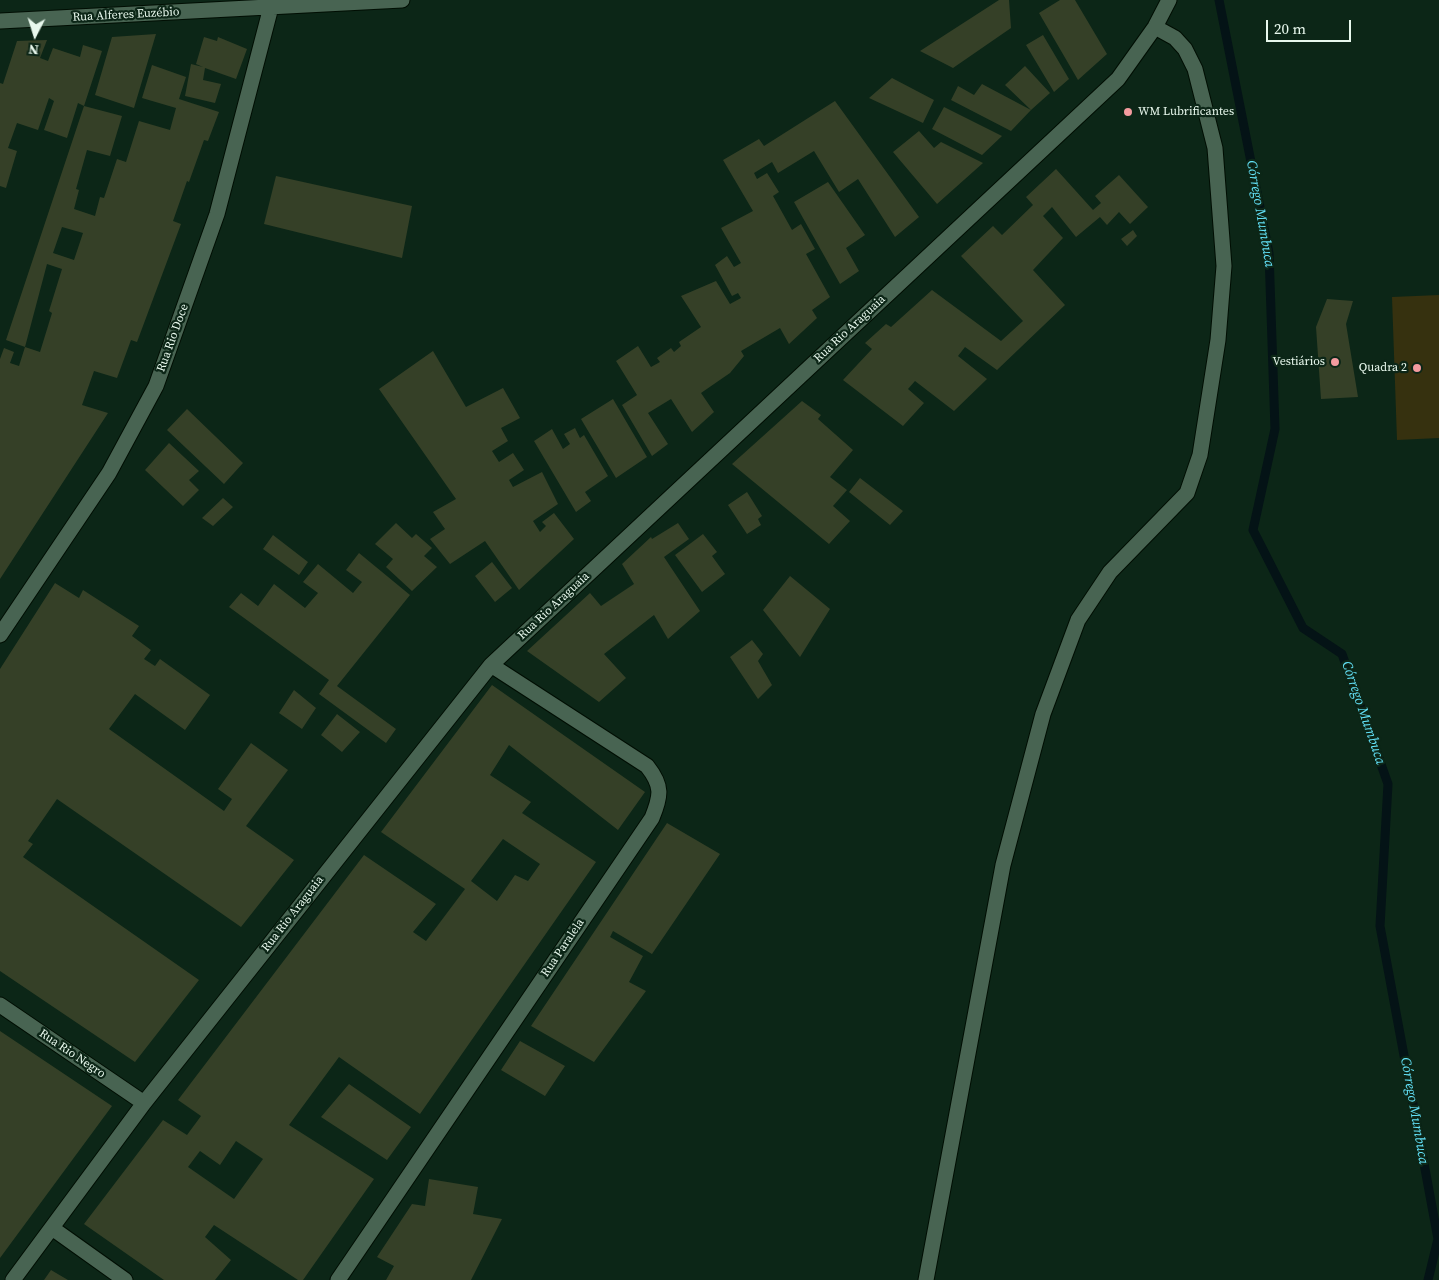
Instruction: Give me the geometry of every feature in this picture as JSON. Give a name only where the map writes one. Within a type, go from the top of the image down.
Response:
[{"type":"street","name":"Rua Alferes Euzébio","points":[[0,21],[270,3],[402,0]]},
{"type":"street","name":"Rua Rio Araguaia","points":[[13,1280],[144,1103],[491,665],[1118,79],[1155,28],[1169,0]]},
{"type":"street","name":"Rua Rio Doce","points":[[0,635],[109,474],[156,386],[217,214],[270,3]]},
{"type":"street","points":[[926,1280],[1002,865],[1043,714],[1078,620],[1110,572],[1187,493],[1200,455],[1218,340],[1224,266],[1215,148],[1195,69],[1189,56],[1175,38],[1155,28]]},
{"type":"street","name":"Rua Paralela","points":[[338,1280],[652,818],[659,801],[658,780],[648,766],[491,665]]},
{"type":"street","name":"Rua Rio Negro","points":[[0,1005],[144,1103]]},
{"type":"street","points":[[52,1228],[125,1280]]},
{"type":"shaded area","name":"Quadra 2","points":[[1439,295],[1439,438],[1397,440],[1392,297]]},
{"type":"building","points":[[999,0],[1009,0],[1011,28],[953,68],[920,51]]},
{"type":"building","points":[[1060,0],[1075,0],[1107,54],[1078,80],[1039,13]]},
{"type":"building","points":[[156,34],[134,108],[95,95],[112,37]]},
{"type":"building","points":[[1043,35],[1069,79],[1054,92],[1026,45]]},
{"type":"building","points":[[204,37],[217,41],[218,37],[247,49],[236,79],[205,68],[203,80],[221,84],[215,103],[185,96],[191,64],[203,67],[196,64]]},
{"type":"building","points":[[47,40],[40,58],[48,61],[53,48],[80,57],[83,45],[102,51],[84,106],[78,103],[67,138],[44,130],[54,101],[49,98],[38,130],[17,123],[8,148],[17,151],[6,188],[0,186],[0,83],[3,84],[17,41]]},
{"type":"building","points":[[152,65],[186,77],[179,99],[219,112],[208,141],[204,140],[189,182],[187,181],[173,221],[181,224],[137,342],[131,340],[117,378],[94,371],[82,405],[108,413],[0,579],[0,359],[4,348],[14,352],[10,363],[19,366],[25,347],[6,340],[84,106],[122,116],[110,156],[87,150],[76,189],[79,190],[74,209],[95,216],[100,197],[104,198],[117,159],[126,162],[139,121],[170,130],[176,108],[142,98]],"holes":[[[62,227],[83,233],[74,260],[53,253]],[[47,264],[62,269],[49,311],[52,313],[40,352],[25,347]]]},
{"type":"building","points":[[1025,66],[1050,93],[1031,110],[1005,85]]},
{"type":"building","points":[[892,78],[934,100],[923,123],[869,98]]},
{"type":"building","points":[[982,84],[1031,110],[1011,131],[951,100],[958,86],[974,95]]},
{"type":"building","points":[[835,101],[919,217],[895,237],[858,179],[839,192],[814,151],[778,173],[772,162],[754,173],[757,179],[767,173],[779,192],[773,196],[792,230],[801,224],[815,249],[806,254],[830,297],[812,310],[817,318],[789,344],[780,328],[741,351],[744,356],[730,373],[701,393],[714,412],[692,432],[671,399],[648,413],[668,444],[652,456],[622,405],[637,395],[616,361],[638,346],[651,367],[660,362],[657,358],[671,348],[674,352],[681,346],[679,342],[701,327],[681,296],[716,281],[730,304],[741,298],[738,293],[732,296],[715,265],[727,256],[734,267],[741,263],[721,228],[753,211],[723,160],[759,139],[764,146]]},
{"type":"building","points":[[944,107],[1002,136],[982,155],[932,129]]},
{"type":"building","points":[[919,131],[934,148],[941,142],[983,163],[937,204],[893,152]]},
{"type":"building","points":[[1056,169],[1093,210],[1101,203],[1095,196],[1119,175],[1148,207],[1130,224],[1119,212],[1107,225],[1100,217],[1076,237],[1052,207],[1043,216],[1063,238],[1033,270],[1065,305],[997,370],[965,347],[958,356],[987,379],[954,411],[915,381],[908,389],[924,403],[903,426],[843,380],[872,349],[865,343],[886,324],[891,327],[932,290],[1001,341],[1023,321],[961,256],[993,226],[1002,235],[1033,205],[1026,197]]},
{"type":"building","points":[[276,176],[412,206],[402,258],[264,224]]},
{"type":"building","points":[[828,182],[865,235],[846,248],[859,271],[840,284],[794,202]]},
{"type":"building","points":[[1133,230],[1137,236],[1127,246],[1121,239]]},
{"type":"building","name":"Vestiários","points":[[1327,299],[1353,301],[1346,324],[1358,397],[1321,399],[1316,327]]},
{"type":"building","points":[[433,351],[466,407],[503,388],[520,418],[501,428],[508,441],[492,451],[499,462],[513,453],[524,470],[509,480],[513,487],[542,472],[558,504],[533,521],[540,532],[546,526],[542,522],[554,513],[574,539],[519,590],[485,541],[450,564],[430,539],[445,529],[433,512],[456,499],[379,389]]},
{"type":"building","points":[[613,399],[647,457],[616,478],[581,419]]},
{"type":"building","points":[[802,401],[821,415],[818,419],[853,450],[830,477],[847,490],[833,506],[850,521],[829,544],[732,464]]},
{"type":"building","points":[[187,409],[243,463],[224,484],[167,430]]},
{"type":"building","points":[[575,428],[580,438],[584,435],[608,476],[585,492],[591,501],[576,512],[534,441],[552,429],[563,449],[570,444],[564,434]]},
{"type":"building","points":[[169,443],[199,471],[189,480],[199,490],[183,506],[145,470]]},
{"type":"building","points":[[860,478],[903,511],[890,525],[849,492]]},
{"type":"building","points":[[747,492],[762,516],[758,519],[761,525],[747,534],[728,505]]},
{"type":"building","points":[[223,498],[233,507],[213,526],[202,518]]},
{"type":"building","points":[[396,523],[412,538],[416,534],[432,548],[424,556],[437,567],[412,591],[386,567],[393,559],[375,544]]},
{"type":"building","points":[[678,523],[689,539],[664,557],[700,611],[668,639],[654,615],[604,654],[626,678],[599,702],[527,651],[590,593],[601,606],[634,584],[622,564],[651,537],[652,539]]},
{"type":"building","points":[[703,534],[717,552],[712,556],[725,574],[702,592],[675,555]]},
{"type":"building","points":[[273,535],[308,562],[299,575],[263,549]]},
{"type":"building","points":[[359,553],[410,595],[337,686],[396,729],[386,743],[319,694],[329,680],[229,607],[241,593],[258,606],[274,584],[305,608],[318,593],[303,582],[318,564],[353,593],[362,582],[346,570]]},
{"type":"building","points":[[492,562],[512,588],[495,602],[475,576]]},
{"type":"building","points":[[790,576],[830,609],[800,657],[763,610]]},
{"type":"building","points":[[55,583],[79,598],[83,590],[139,626],[132,636],[151,650],[144,659],[155,666],[160,659],[210,695],[185,730],[135,694],[109,729],[224,811],[232,799],[218,789],[251,743],[288,770],[246,826],[294,860],[241,927],[57,799],[28,841],[33,844],[23,857],[199,980],[135,1062],[0,971],[0,669]]},
{"type":"building","points":[[752,640],[763,654],[758,661],[772,685],[758,699],[730,657]]},
{"type":"building","points":[[492,685],[645,792],[618,830],[509,745],[490,775],[531,802],[522,813],[596,862],[420,1114],[339,1057],[289,1125],[374,1179],[303,1280],[298,1280],[214,1225],[205,1237],[231,1260],[215,1280],[164,1280],[84,1224],[163,1120],[187,1135],[201,1116],[178,1100],[364,855],[436,904],[413,932],[426,941],[465,889],[381,832]],"holes":[[[503,839],[540,864],[528,881],[515,875],[497,901],[471,881]],[[236,1141],[263,1159],[234,1199],[188,1167],[200,1151],[220,1165]]]},
{"type":"building","points":[[294,690],[316,708],[302,729],[279,713]]},
{"type":"building","points":[[337,714],[360,732],[342,752],[321,735]]},
{"type":"building","points":[[667,823],[720,854],[652,954],[613,931],[610,937],[643,956],[629,982],[646,991],[594,1062],[531,1026]]},
{"type":"building","points":[[0,1031],[112,1106],[0,1258]]},
{"type":"building","points":[[520,1041],[565,1066],[545,1096],[501,1070]]},
{"type":"building","points":[[349,1084],[411,1127],[387,1160],[321,1117]]},
{"type":"building","points":[[429,1179],[478,1187],[473,1214],[502,1219],[471,1280],[386,1280],[394,1266],[377,1257],[412,1204],[425,1206]]},
{"type":"building","points":[[51,1270],[68,1280],[44,1280]]},
{"type":"waterway","name":"Córrego Mumbuca","points":[[1219,0],[1269,253],[1275,429],[1253,530],[1303,628],[1342,654],[1388,784],[1380,926],[1438,1239],[1428,1280]]},
{"type":"place","name":"WM Lubrificantes","points":[[1128,112]]},
{"type":"place","name":"Vestiários","points":[[1335,362]]},
{"type":"place","name":"Quadra 2","points":[[1417,368]]}]
